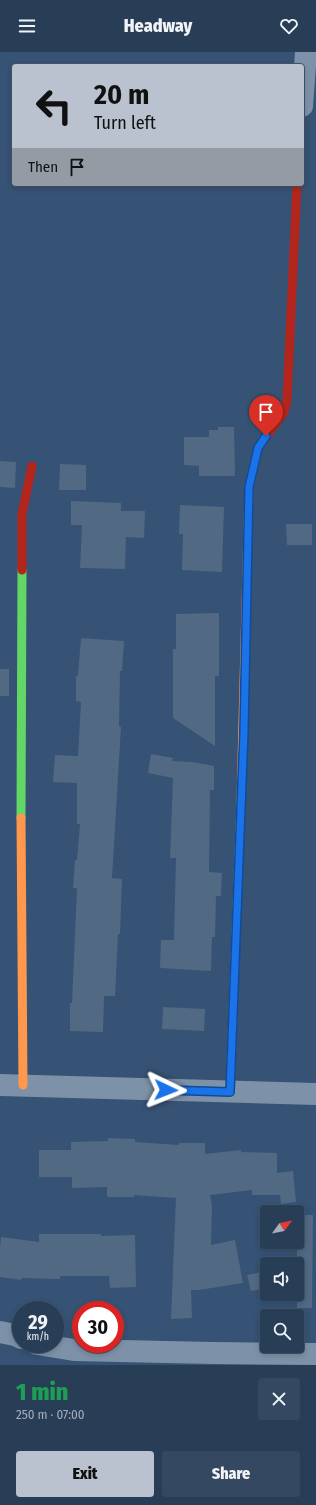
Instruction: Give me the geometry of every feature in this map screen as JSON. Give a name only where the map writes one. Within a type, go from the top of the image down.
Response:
[{"type":"street","points":[[304,79],[306,52]]},
{"type":"street","points":[[230,1092],[244,732],[249,487],[258,448],[284,412],[287,400],[297,186]]},
{"type":"street","points":[[23,1085],[21,818],[22,514],[32,466]]},
{"type":"street","points":[[0,1084],[316,1094]]},
{"type":"street","points":[[0,1332],[12,1334]]},
{"type":"street","points":[[64,1348],[74,1350],[316,1354]]},
{"type":"building","points":[[218,427],[234,427],[235,476],[199,476],[199,466],[184,465],[184,437],[209,437],[209,430],[218,430]]},
{"type":"building","points":[[0,461],[16,462],[15,488],[0,487]]},
{"type":"building","points":[[60,464],[86,465],[86,490],[59,490]]},
{"type":"building","points":[[71,501],[121,503],[121,511],[145,511],[144,538],[126,537],[125,569],[80,568],[82,525],[71,525]]},
{"type":"building","points":[[180,505],[224,507],[222,572],[182,570],[183,534],[179,534]]},
{"type":"building","points":[[286,524],[312,524],[312,545],[287,545]]},
{"type":"building","points":[[219,613],[219,676],[215,676],[215,746],[173,718],[173,649],[176,649],[176,614]]},
{"type":"building","points":[[81,638],[124,641],[122,671],[120,671],[119,726],[121,727],[112,878],[122,879],[120,934],[118,934],[115,996],[104,996],[103,1032],[70,1031],[70,1003],[72,1003],[77,888],[73,888],[80,824],[77,824],[77,783],[53,782],[55,755],[78,756],[81,702],[76,701],[76,676],[78,676]]},
{"type":"building","points":[[0,669],[9,669],[9,696],[0,696]]},
{"type":"building","points":[[151,754],[173,758],[172,761],[192,762],[214,766],[214,790],[210,790],[209,872],[222,873],[221,896],[216,896],[215,937],[212,937],[211,971],[160,968],[161,940],[174,940],[176,858],[170,858],[173,778],[148,773]]},
{"type":"building","points":[[163,1007],[205,1009],[204,1031],[162,1029]]},
{"type":"building","points":[[108,1138],[135,1139],[135,1142],[179,1145],[179,1143],[205,1143],[205,1154],[241,1150],[241,1152],[277,1153],[277,1173],[293,1171],[296,1202],[281,1204],[280,1195],[252,1195],[252,1190],[210,1195],[212,1206],[211,1245],[235,1240],[243,1283],[191,1290],[192,1318],[171,1319],[176,1198],[134,1195],[134,1197],[107,1197],[107,1187],[72,1188],[72,1177],[39,1177],[39,1150],[71,1150],[71,1142],[108,1141]]},
{"type":"building","points":[[304,1215],[313,1215],[312,1308],[297,1308],[297,1301],[304,1301],[304,1257],[297,1257],[297,1249],[304,1249]]},
{"type":"building","points":[[39,1234],[101,1234],[101,1236],[135,1235],[136,1287],[110,1288],[109,1276],[60,1276],[60,1279],[22,1278],[21,1280],[0,1277],[1,1237],[39,1242]]},
{"type":"building","points":[[260,1272],[260,1289],[251,1291],[247,1275]]},
{"type":"traffic: fast","points":[[21,818],[22,570]]},
{"type":"traffic: fast","points":[[230,1093],[241,800]]},
{"type":"traffic: slow","points":[[241,800],[249,487],[256,457]]},
{"type":"traffic: slow","points":[[21,818],[23,1085]]},
{"type":"traffic: jam","points":[[256,457],[258,448],[284,412],[287,400],[297,186]]},
{"type":"traffic: jam","points":[[22,570],[22,514],[32,466]]},
{"type":"route","points":[[166,1090],[230,1092],[244,732],[249,487],[258,448],[266,436]]}]
